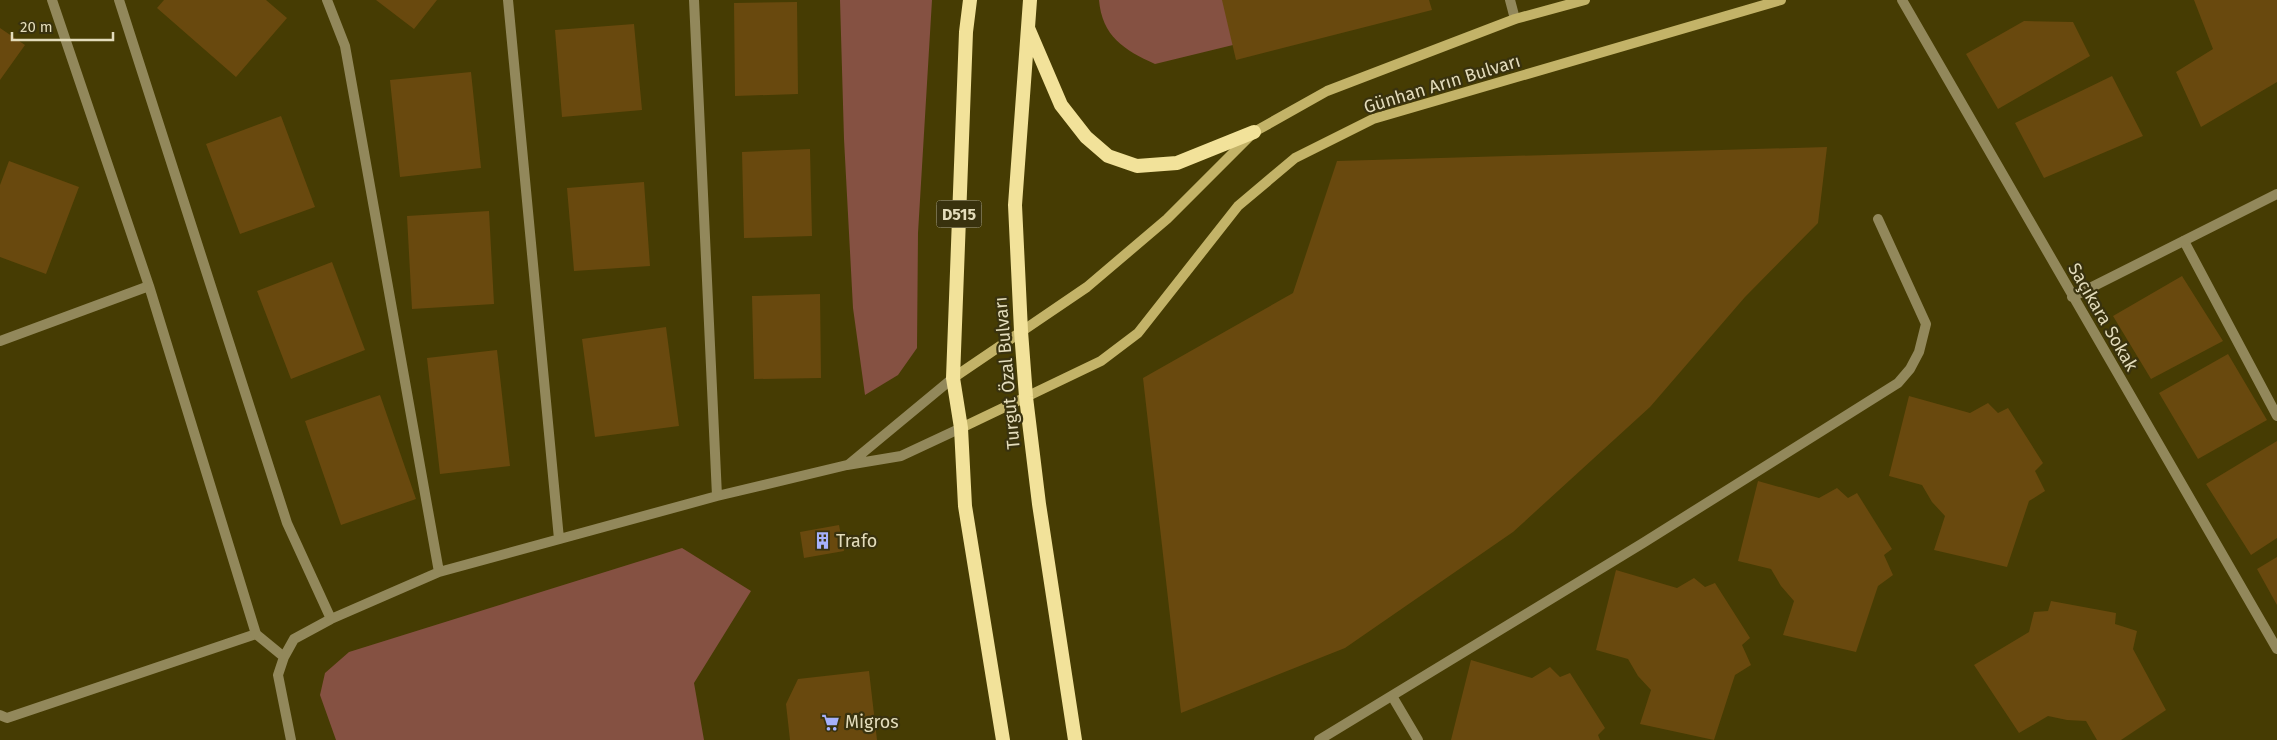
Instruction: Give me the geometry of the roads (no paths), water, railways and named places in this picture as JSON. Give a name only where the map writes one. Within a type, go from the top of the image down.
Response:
[{"type":"highway","name":"D515","points":[[970,0],[966,42],[953,378],[961,428],[965,506],[1003,740]]},
{"type":"highway","name":"Turgut Özal Bulvarı","points":[[1030,0],[1015,206],[1021,331],[1026,396],[1039,504],[1075,740]]},
{"type":"highway","points":[[1027,26],[1061,105],[1086,137],[1108,156],[1137,166],[1177,163],[1254,132]]},
{"type":"main road","name":"Günhan Arın Bulvarı","points":[[953,378],[1087,286],[1167,219],[1254,132],[1327,91],[1515,19],[1585,0]]},
{"type":"main road","name":"Günhan Arın Bulvarı","points":[[961,428],[1101,361],[1138,333],[1238,206],[1296,158],[1373,120],[1781,0]]},
{"type":"street","points":[[52,0],[149,286],[256,634],[284,657]]},
{"type":"street","points":[[119,0],[287,524],[330,619]]},
{"type":"street","points":[[327,0],[346,46],[439,572]]},
{"type":"street","points":[[508,0],[559,539]]},
{"type":"street","points":[[694,0],[717,496]]},
{"type":"street","points":[[1510,0],[1515,19]]},
{"type":"street","name":"Saçıkara Sokak","points":[[1902,0],[2277,649]]},
{"type":"street","points":[[2072,297],[2277,194]]},
{"type":"street","points":[[1319,740],[1634,548],[1898,383],[1910,369],[1919,352],[1926,324],[1878,219]]},
{"type":"street","points":[[2184,241],[2277,416]]},
{"type":"street","points":[[0,341],[149,286]]},
{"type":"street","points":[[847,465],[953,378]]},
{"type":"street","points":[[291,740],[278,675],[284,657],[294,638],[330,619],[439,572],[717,496],[847,465],[901,456],[961,428]]},
{"type":"street","points":[[0,715],[7,718],[256,634]]},
{"type":"street","points":[[1392,696],[1418,740]]},
{"type":"place","name":"Trafo","points":[[822,541]]},
{"type":"place","name":"Migros","points":[[831,722]]}]
